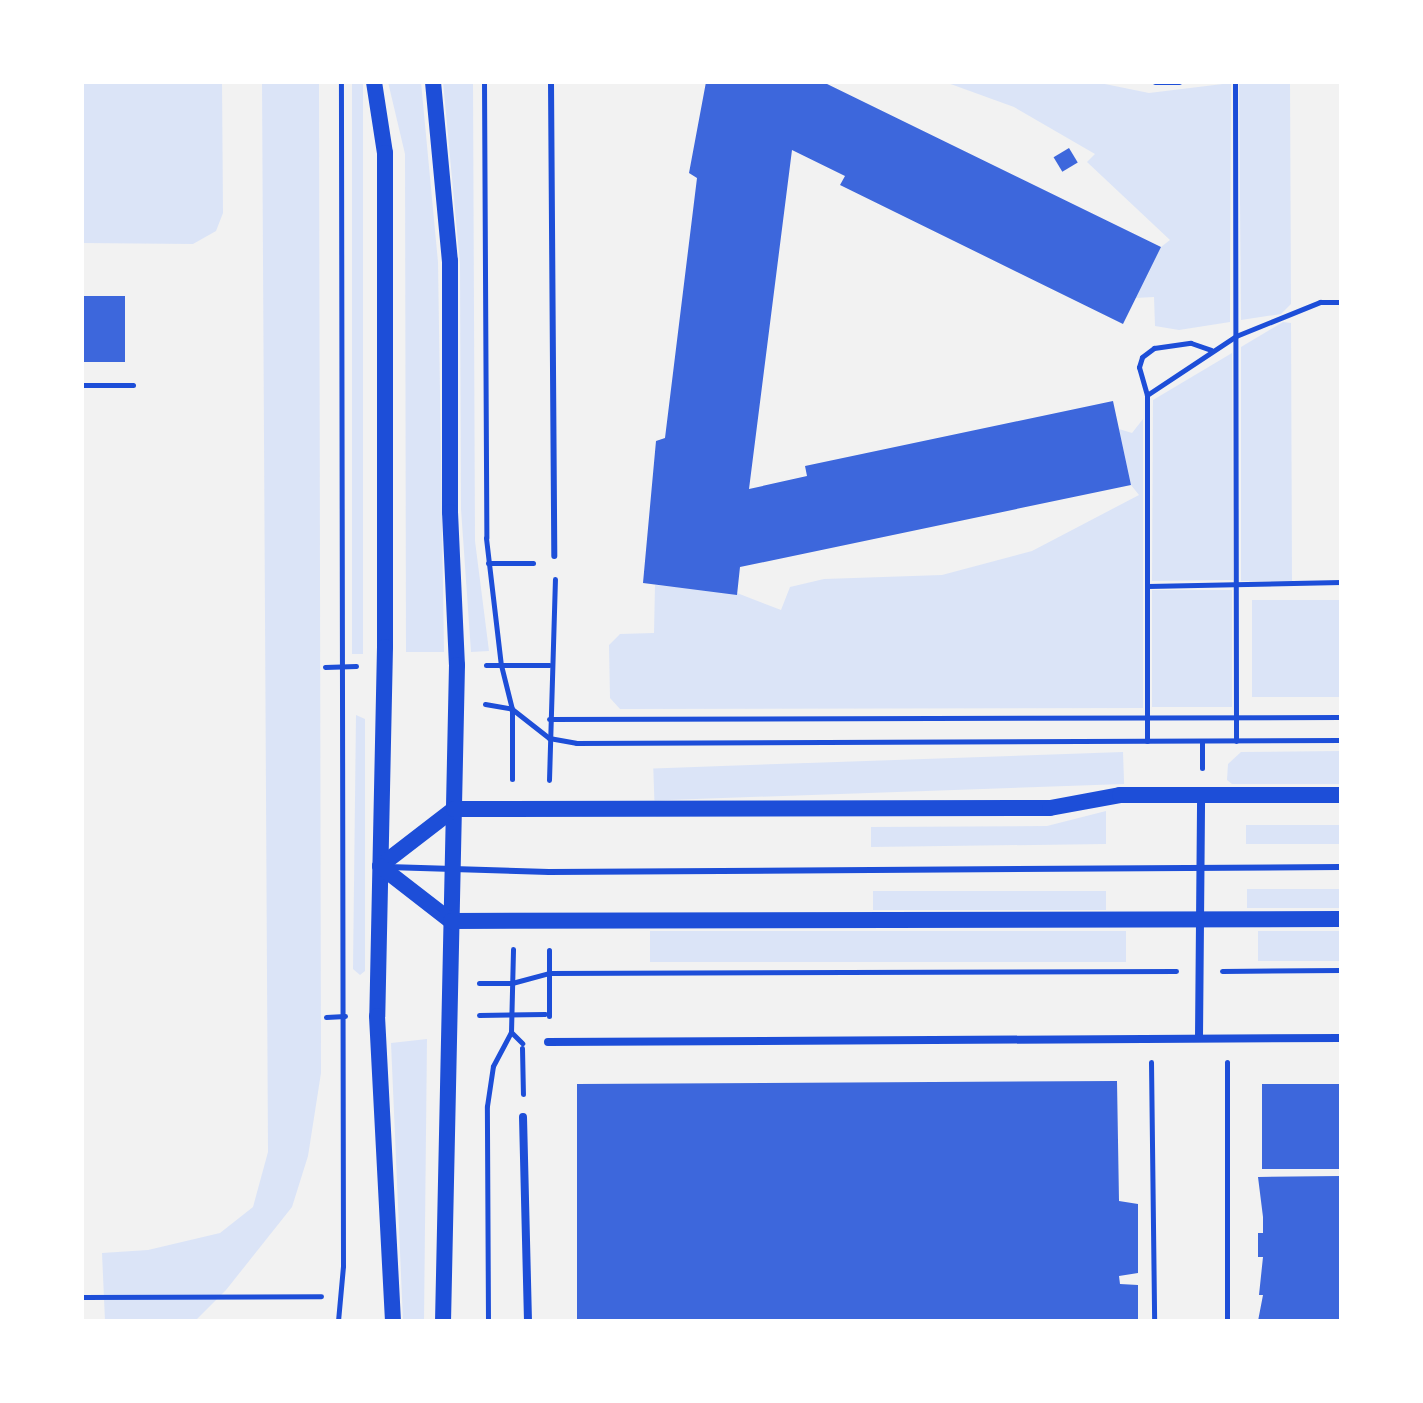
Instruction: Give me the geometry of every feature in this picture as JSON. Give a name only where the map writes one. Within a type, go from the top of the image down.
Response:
[{"type":"main road","points":[[374,82],[385,153],[384,704],[379,1116],[392,1248],[393,1321]]},
{"type":"main road","points":[[433,82],[450,261],[450,512],[457,704],[443,1321]]},
{"type":"main road","points":[[380,866],[454,809],[1050,808],[1120,795],[1341,795]]},
{"type":"main road","points":[[380,866],[451,921],[1341,919]]},
{"type":"street","points":[[1199,1037],[1201,795]]},
{"type":"street","points":[[548,1042],[1341,1038]]},
{"type":"street","points":[[523,1117],[528,1321]]},
{"type":"lane","points":[[551,82],[554,560]]},
{"type":"lane","points":[[380,866],[453,869],[1341,867]]},
{"type":"path","points":[[338,1321],[343,1266],[341,82]]},
{"type":"path","points":[[484,82],[488,563],[512,709]]},
{"type":"path","points":[[1155,82],[1179,82]]},
{"type":"path","points":[[1235,82],[1236,741]]},
{"type":"path","points":[[1147,395],[1236,336],[1320,302],[1341,302]]},
{"type":"path","points":[[1147,741],[1147,395],[1139,367],[1142,357],[1154,348],[1191,343],[1211,350]]},
{"type":"path","points":[[82,385],[133,385]]},
{"type":"path","points":[[488,563],[554,560],[549,738]]},
{"type":"path","points":[[1148,586],[1341,582]]},
{"type":"path","points":[[342,704],[384,704]]},
{"type":"path","points":[[457,704],[512,709],[549,738],[576,743],[1341,740]]},
{"type":"path","points":[[549,719],[1341,717]]},
{"type":"path","points":[[512,983],[549,973],[1341,970]]},
{"type":"path","points":[[511,1032],[522,1043],[523,1117]]},
{"type":"path","points":[[1151,1037],[1154,1321]]},
{"type":"path","points":[[1227,1037],[1227,1321]]},
{"type":"path","points":[[82,1297],[321,1296]]},
{"type":"shaded area","points":[[82,82],[222,82],[223,213],[216,231],[193,244],[82,243]]},
{"type":"shaded area","points":[[262,82],[319,82],[321,1073],[308,1156],[292,1207],[226,1290],[195,1321],[105,1321],[102,1253],[148,1250],[220,1233],[253,1207],[268,1152]]},
{"type":"shaded area","points":[[352,82],[363,82],[363,654],[352,654]]},
{"type":"shaded area","points":[[388,82],[421,82],[438,262],[444,652],[406,652],[405,154]]},
{"type":"shaded area","points":[[443,82],[473,82],[475,541],[489,651],[471,652],[461,509],[460,264]]},
{"type":"shaded area","points":[[945,82],[1095,82],[1149,93],[1231,83],[1230,322],[1179,330],[1155,326],[1154,297],[1135,298],[1161,247],[1170,240],[1087,162],[1095,154],[1014,107]]},
{"type":"shaded area","points":[[1239,82],[1290,82],[1291,304],[1281,314],[1241,320]]},
{"type":"shaded area","points":[[1283,322],[1291,323],[1292,581],[1241,581],[1241,347]]},
{"type":"shaded area","points":[[1232,353],[1233,580],[1152,581],[1153,400]]},
{"type":"shaded area","points":[[1143,419],[1143,708],[620,709],[610,698],[609,645],[620,634],[654,633],[655,585],[737,593],[781,610],[790,587],[824,579],[942,575],[1032,551],[1139,495],[1131,485],[1119,429],[1132,433]]},
{"type":"shaded area","points":[[1152,590],[1232,590],[1232,707],[1152,707]]},
{"type":"shaded area","points":[[1252,600],[1341,600],[1341,697],[1252,697]]},
{"type":"shaded area","points":[[356,715],[365,719],[365,971],[360,975],[353,969]]},
{"type":"shaded area","points":[[1341,751],[1341,784],[1232,784],[1227,780],[1228,764],[1241,752]]},
{"type":"shaded area","points":[[1123,752],[1124,784],[654,800],[653,768]]},
{"type":"shaded area","points":[[1106,811],[1106,844],[871,847],[871,827],[1047,826]]},
{"type":"shaded area","points":[[1246,825],[1341,825],[1341,844],[1246,844]]},
{"type":"shaded area","points":[[1247,889],[1341,889],[1341,908],[1247,908]]},
{"type":"shaded area","points":[[873,891],[1106,891],[1106,910],[873,910]]},
{"type":"shaded area","points":[[650,931],[1126,931],[1126,962],[650,962]]},
{"type":"shaded area","points":[[1258,931],[1341,931],[1341,961],[1258,961]]},
{"type":"shaded area","points":[[427,1039],[424,1321],[403,1321],[391,1043]]},
{"type":"building","points":[[706,82],[823,82],[1161,247],[1123,324],[840,185],[845,176],[792,150],[749,489],[807,476],[805,466],[1113,401],[1131,485],[740,567],[737,595],[643,583],[656,441],[665,438],[697,178],[689,173]]},
{"type":"building","points":[[1069,148],[1078,163],[1062,172],[1054,157]]},
{"type":"building","points":[[82,296],[125,296],[125,362],[82,362]]},
{"type":"building","points":[[1117,1081],[1119,1201],[1138,1204],[1138,1273],[1119,1276],[1120,1284],[1138,1285],[1138,1321],[577,1321],[577,1084]]},
{"type":"building","points":[[1262,1084],[1341,1084],[1341,1169],[1262,1169]]},
{"type":"building","points":[[1341,1176],[1341,1321],[1258,1321],[1263,1295],[1259,1295],[1263,1257],[1258,1257],[1258,1233],[1263,1233],[1263,1217],[1258,1177]]}]
